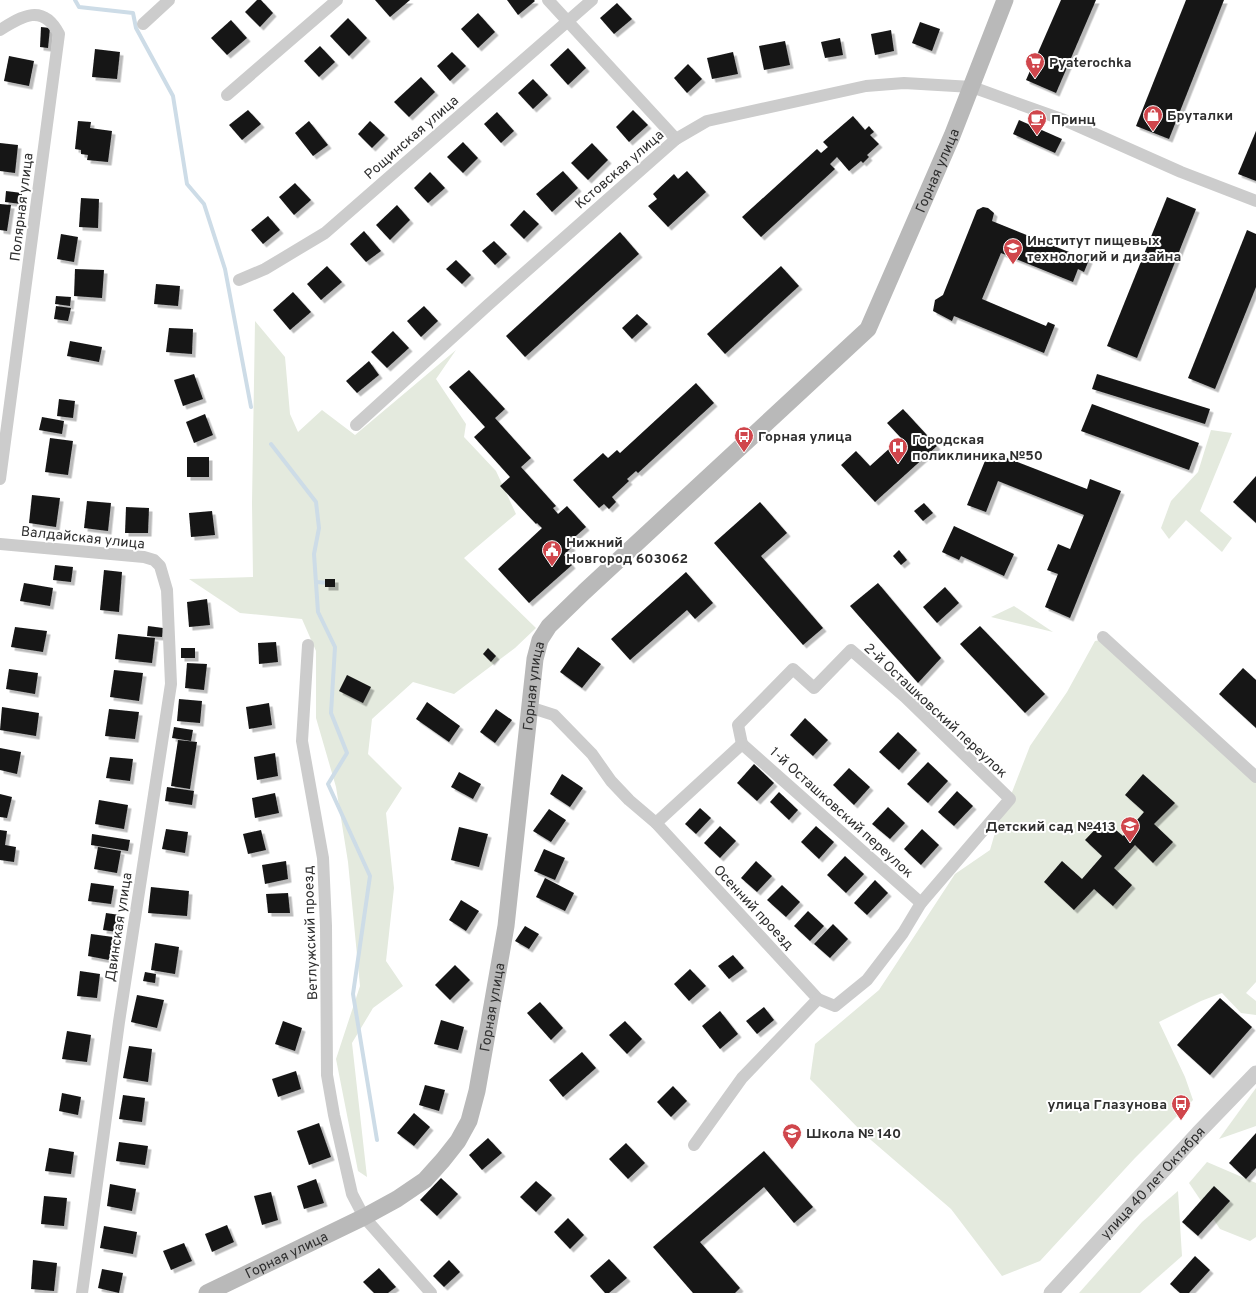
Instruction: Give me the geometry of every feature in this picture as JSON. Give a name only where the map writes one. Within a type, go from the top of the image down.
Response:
[{"type":"main road","name":"Горная улица","points":[[207,1293],[364,1217],[397,1199],[425,1180],[458,1141],[469,1121],[477,1092],[506,926],[529,707],[535,659],[540,640],[549,626],[584,592],[868,329],[972,87],[1005,0]]},
{"type":"street","points":[[143,24],[169,0]]},
{"type":"street","points":[[227,95],[337,0]]},
{"type":"street","points":[[548,0],[566,22],[676,139]]},
{"type":"street","name":"Рощинская улица","points":[[239,280],[265,269],[325,233],[592,0]]},
{"type":"street","name":"Полярная улица","points":[[0,30],[25,15],[41,16],[50,20],[58,34],[0,479]]},
{"type":"street","name":"Кстовская улица","points":[[356,425],[488,305],[676,139],[707,121],[866,86],[904,83],[972,87],[1064,120],[1181,172],[1256,201]]},
{"type":"street","name":"Валдайская улица","points":[[0,544],[144,557],[154,560],[160,566]]},
{"type":"street","name":"Двинская улица","points":[[82,1293],[119,1022],[171,684],[167,590],[160,566]]},
{"type":"street","points":[[1103,637],[1256,777]]},
{"type":"street","name":"Ветлужский проезд","points":[[308,645],[302,741],[322,858],[326,926],[327,1075],[334,1116],[352,1194],[364,1217],[431,1293]]},
{"type":"street","name":"2-й Осташковский переулок","points":[[742,744],[738,726],[793,669],[814,688],[851,650],[905,697],[1010,799],[921,903]]},
{"type":"street","name":"Осенний проезд","points":[[529,707],[554,715],[592,754],[611,781],[629,800],[656,824],[818,999]]},
{"type":"street","points":[[656,824],[742,744]]},
{"type":"street","name":"1-й Осташковский переулок","points":[[742,744],[921,903]]},
{"type":"street","points":[[694,1145],[742,1078],[818,999],[835,1006],[867,980],[903,933],[921,903]]},
{"type":"street","name":"улица 40 лет Октября","points":[[1051,1293],[1198,1133],[1256,1073]]},
{"type":"shaded area","points":[[255,321],[285,357],[290,414],[298,432],[322,410],[355,435],[456,350],[436,379],[466,424],[464,437],[496,471],[516,514],[464,558],[536,628],[515,648],[454,694],[413,682],[372,719],[368,754],[402,788],[386,813],[394,888],[386,961],[403,986],[373,1008],[352,1043],[367,1177],[358,1171],[336,1059],[360,986],[348,862],[336,787],[316,718],[316,651],[302,619],[240,613],[189,579],[253,577],[252,503]]},
{"type":"shaded area","points":[[1211,430],[1232,433],[1200,511],[1232,538],[1222,552],[1186,520],[1169,539],[1161,528],[1171,501],[1198,472]]},
{"type":"shaded area","points":[[1014,606],[1053,632],[991,617]]},
{"type":"shaded area","points":[[1110,638],[1256,770],[1256,982],[1246,993],[1256,1001],[1256,1015],[1241,1013],[1222,993],[1201,1001],[1159,1022],[1185,1077],[1193,1100],[1135,1158],[1040,1261],[1002,1276],[951,1209],[864,1134],[810,1079],[815,1044],[879,990],[955,874],[990,850],[997,826],[1005,810],[1030,746],[1067,692],[1095,641]]},
{"type":"shaded area","points":[[1256,1088],[1256,1126],[1219,1139]]},
{"type":"shaded area","points":[[1207,1162],[1256,1183],[1256,1237],[1250,1241],[1220,1229],[1189,1183]]},
{"type":"shaded area","points":[[1178,1191],[1182,1256],[1140,1293],[1079,1293],[1142,1222]]},
{"type":"building","points":[[257,0],[261,0],[273,13],[260,27],[245,12]]},
{"type":"building","points":[[375,0],[410,0],[390,17]]},
{"type":"building","points":[[507,0],[534,0],[535,1],[518,15]]},
{"type":"building","points":[[1061,0],[1096,0],[1056,93],[1026,80]]},
{"type":"building","points":[[1186,0],[1224,0],[1169,139],[1136,126]]},
{"type":"building","points":[[617,3],[632,19],[614,34],[600,18]]},
{"type":"building","points":[[478,13],[495,32],[478,48],[461,29]]},
{"type":"building","points":[[348,18],[367,38],[349,56],[330,36]]},
{"type":"building","points":[[231,20],[247,38],[227,55],[211,38]]},
{"type":"building","points":[[920,22],[940,29],[932,51],[912,43]]},
{"type":"building","points":[[41,27],[50,28],[48,48],[40,47]]},
{"type":"building","points":[[891,30],[894,51],[875,55],[871,34]]},
{"type":"building","points":[[840,38],[843,55],[825,58],[821,42]]},
{"type":"building","points":[[785,41],[790,65],[764,70],[759,46]]},
{"type":"building","points":[[320,46],[335,62],[319,77],[304,61]]},
{"type":"building","points":[[568,48],[586,68],[568,85],[550,65]]},
{"type":"building","points":[[95,49],[120,52],[117,79],[92,77]]},
{"type":"building","points":[[452,52],[466,66],[450,81],[437,66]]},
{"type":"building","points":[[733,52],[738,74],[712,79],[707,58]]},
{"type":"building","points":[[9,56],[34,61],[29,86],[4,81]]},
{"type":"building","points":[[688,64],[702,79],[687,93],[674,78]]},
{"type":"building","points":[[421,77],[435,92],[409,117],[394,102]]},
{"type":"building","points":[[533,79],[548,95],[533,109],[518,93]]},
{"type":"building","points":[[248,110],[261,124],[242,140],[229,125]]},
{"type":"building","points":[[633,110],[648,125],[629,142],[616,127]]},
{"type":"building","points":[[497,112],[514,131],[501,143],[484,124]]},
{"type":"building","points":[[853,116],[865,130],[869,126],[874,132],[870,135],[879,144],[867,155],[869,157],[863,163],[861,161],[849,171],[837,157],[830,164],[835,169],[761,237],[742,217],[817,149],[821,153],[828,147],[823,142]]},
{"type":"building","name":"Принц","points":[[1019,120],[1062,139],[1055,153],[1013,134]]},
{"type":"building","points":[[78,121],[91,122],[90,128],[112,131],[108,162],[87,160],[88,155],[81,154],[81,150],[75,149]]},
{"type":"building","points":[[309,121],[328,145],[313,156],[295,133]]},
{"type":"building","points":[[370,121],[385,135],[372,148],[358,134]]},
{"type":"building","points":[[1256,131],[1256,181],[1238,174]]},
{"type":"building","points":[[463,142],[478,158],[463,173],[447,157]]},
{"type":"building","points":[[0,143],[18,145],[15,173],[0,171]]},
{"type":"building","points":[[592,143],[608,160],[588,180],[571,163]]},
{"type":"building","points":[[563,171],[578,188],[552,212],[536,194]]},
{"type":"building","points":[[687,171],[706,192],[668,227],[648,206],[657,199],[653,194],[674,174],[678,179]]},
{"type":"building","points":[[430,172],[445,188],[428,203],[414,188]]},
{"type":"building","points":[[295,183],[311,200],[294,215],[279,197]]},
{"type":"building","points":[[6,191],[22,193],[21,204],[5,202]]},
{"type":"building","points":[[1167,197],[1196,209],[1137,358],[1107,346]]},
{"type":"building","points":[[81,198],[99,199],[98,228],[79,227]]},
{"type":"building","points":[[0,204],[11,205],[7,231],[0,230]]},
{"type":"building","points":[[397,205],[410,220],[390,240],[376,225]]},
{"type":"building","points":[[983,207],[988,208],[994,213],[992,221],[1089,260],[1084,272],[1078,269],[1073,282],[1001,253],[982,299],[1046,326],[1048,322],[1055,325],[1044,353],[954,316],[952,321],[933,311],[935,300],[943,295],[977,210]]},
{"type":"building","points":[[524,210],[539,224],[524,239],[510,225]]},
{"type":"building","points":[[268,216],[280,230],[263,244],[251,230]]},
{"type":"building","points":[[1247,230],[1256,234],[1256,287],[1215,389],[1188,378]]},
{"type":"building","points":[[364,231],[381,251],[366,262],[350,244]]},
{"type":"building","points":[[620,232],[639,254],[525,357],[506,336]]},
{"type":"building","points":[[61,234],[78,237],[74,262],[57,259]]},
{"type":"building","points":[[494,241],[507,254],[495,265],[482,251]]},
{"type":"building","points":[[456,260],[471,275],[462,284],[446,269]]},
{"type":"building","points":[[327,266],[342,282],[321,300],[307,284]]},
{"type":"building","points":[[781,266],[799,286],[725,354],[707,334]]},
{"type":"building","points":[[75,269],[104,270],[102,298],[74,296]]},
{"type":"building","points":[[156,284],[180,286],[178,306],[154,304]]},
{"type":"building","points":[[293,292],[311,312],[290,330],[273,310]]},
{"type":"building","points":[[56,296],[71,297],[70,306],[55,304]]},
{"type":"building","points":[[56,306],[71,308],[68,321],[54,319]]},
{"type":"building","points":[[424,306],[438,321],[421,337],[407,321]]},
{"type":"building","points":[[637,314],[648,324],[632,339],[622,328]]},
{"type":"building","points":[[169,328],[193,329],[192,354],[166,352]]},
{"type":"building","points":[[393,331],[409,348],[387,368],[371,352]]},
{"type":"building","points":[[70,341],[102,347],[99,362],[67,356]]},
{"type":"building","points":[[369,361],[379,375],[357,393],[346,381]]},
{"type":"building","points":[[469,370],[505,409],[495,418],[531,458],[521,467],[556,506],[553,508],[558,514],[567,506],[586,527],[568,543],[572,547],[564,555],[572,565],[529,603],[498,569],[542,528],[537,523],[536,524],[500,486],[510,477],[474,437],[485,427],[449,387]]},
{"type":"building","points":[[194,374],[203,399],[183,406],[174,380]]},
{"type":"building","points":[[1097,374],[1210,409],[1205,424],[1092,389]]},
{"type":"building","points":[[696,383],[714,403],[638,473],[636,471],[627,479],[629,481],[612,497],[616,502],[609,509],[604,504],[599,508],[573,480],[603,453],[608,458],[617,450],[620,453]]},
{"type":"building","points":[[59,399],[75,401],[73,418],[57,416]]},
{"type":"building","points":[[1092,404],[1199,443],[1189,470],[1081,431]]},
{"type":"building","points":[[903,409],[937,446],[875,502],[841,465],[856,451],[870,466],[901,438],[887,423]]},
{"type":"building","points":[[205,414],[213,435],[194,443],[186,422]]},
{"type":"building","points":[[42,417],[64,421],[62,434],[39,430]]},
{"type":"building","points":[[50,438],[73,441],[68,475],[45,472]]},
{"type":"building","points":[[989,451],[1087,489],[1090,479],[1121,491],[1070,618],[1045,607],[1058,574],[1047,570],[1058,544],[1070,549],[1084,515],[998,481],[986,512],[967,505]]},
{"type":"building","points":[[187,457],[209,457],[209,477],[187,477]]},
{"type":"building","points":[[1256,476],[1256,523],[1233,502]]},
{"type":"building","points":[[32,495],[60,498],[56,527],[29,523]]},
{"type":"building","points":[[87,501],[111,503],[108,531],[84,528]]},
{"type":"building","points":[[760,502],[787,533],[761,556],[823,628],[803,645],[714,543]]},
{"type":"building","points":[[924,503],[933,513],[923,521],[914,511]]},
{"type":"building","points":[[126,507],[149,508],[148,533],[125,533]]},
{"type":"building","points":[[212,511],[215,535],[191,537],[189,513]]},
{"type":"building","points":[[954,526],[1014,554],[1004,576],[961,556],[959,560],[942,552]]},
{"type":"building","points":[[899,550],[907,560],[901,565],[893,556]]},
{"type":"building","points":[[55,565],[73,567],[71,582],[53,580]]},
{"type":"building","points":[[104,570],[122,572],[119,612],[100,610]]},
{"type":"building","points":[[686,572],[713,603],[695,619],[687,610],[630,660],[611,639]]},
{"type":"building","points":[[325,579],[335,579],[335,587],[325,587]]},
{"type":"building","points":[[24,583],[53,588],[50,606],[20,601]]},
{"type":"building","points":[[878,583],[941,658],[918,683],[850,606]]},
{"type":"building","points":[[945,587],[959,603],[937,623],[923,607]]},
{"type":"building","points":[[207,599],[210,625],[189,627],[187,602]]},
{"type":"building","points":[[148,626],[163,628],[162,637],[147,636]]},
{"type":"building","points":[[980,626],[1045,694],[1025,713],[960,644]]},
{"type":"building","points":[[15,627],[47,631],[43,652],[11,647]]},
{"type":"building","points":[[118,634],[155,638],[152,663],[115,659]]},
{"type":"building","points":[[276,642],[278,662],[259,664],[258,643]]},
{"type":"building","points":[[578,647],[601,664],[582,688],[560,672]]},
{"type":"building","points":[[181,648],[195,648],[195,658],[181,658]]},
{"type":"building","points":[[488,648],[496,656],[491,662],[483,654]]},
{"type":"building","points":[[187,663],[207,664],[204,690],[185,688]]},
{"type":"building","points":[[1243,668],[1256,680],[1256,728],[1219,694]]},
{"type":"building","points":[[9,669],[38,673],[35,694],[6,689]]},
{"type":"building","points":[[114,670],[143,673],[139,701],[110,697]]},
{"type":"building","points":[[347,675],[371,687],[363,703],[339,691]]},
{"type":"building","points":[[179,699],[202,701],[200,723],[177,721]]},
{"type":"building","points":[[427,702],[460,726],[449,742],[416,719]]},
{"type":"building","points":[[269,703],[272,725],[249,729],[246,707]]},
{"type":"building","points":[[2,707],[39,713],[36,736],[0,730]]},
{"type":"building","points":[[109,709],[139,712],[135,739],[105,736]]},
{"type":"building","points":[[496,709],[512,720],[495,743],[480,732]]},
{"type":"building","points":[[805,718],[828,740],[813,756],[790,735]]},
{"type":"building","points":[[174,727],[193,730],[191,741],[172,738]]},
{"type":"building","points":[[898,732],[917,750],[899,770],[879,752]]},
{"type":"building","points":[[178,740],[197,742],[190,789],[171,786]]},
{"type":"building","points":[[0,748],[21,752],[17,774],[0,770]]},
{"type":"building","points":[[275,753],[278,776],[257,780],[254,757]]},
{"type":"building","points":[[110,757],[133,759],[130,781],[106,778]]},
{"type":"building","points":[[928,762],[948,781],[928,803],[907,784]]},
{"type":"building","points":[[754,764],[774,783],[757,801],[737,783]]},
{"type":"building","points":[[849,768],[870,787],[854,805],[833,785]]},
{"type":"building","points":[[459,772],[481,784],[473,799],[451,787]]},
{"type":"building","points":[[562,774],[583,788],[570,807],[550,794]]},
{"type":"building","name":"Детский сад №413","points":[[1143,774],[1175,803],[1154,824],[1173,842],[1153,863],[1135,845],[1114,868],[1132,885],[1113,906],[1094,889],[1074,910],[1044,882],[1062,861],[1082,879],[1102,856],[1085,840],[1104,820],[1123,836],[1144,812],[1125,795]]},
{"type":"building","points":[[167,787],[194,791],[192,805],[165,801]]},
{"type":"building","points":[[957,791],[973,806],[954,826],[938,812]]},
{"type":"building","points":[[779,792],[798,810],[789,820],[770,802]]},
{"type":"building","points":[[275,793],[279,813],[255,818],[252,798]]},
{"type":"building","points":[[0,794],[12,797],[7,818],[0,817]]},
{"type":"building","points":[[99,800],[128,805],[124,829],[95,824]]},
{"type":"building","points":[[888,807],[905,823],[890,839],[872,824]]},
{"type":"building","points":[[700,808],[711,818],[696,834],[685,824]]},
{"type":"building","points":[[549,809],[566,820],[551,842],[533,831]]},
{"type":"building","points":[[720,826],[736,841],[720,858],[704,843]]},
{"type":"building","points":[[816,826],[834,842],[819,859],[801,842]]},
{"type":"building","points":[[459,827],[488,834],[479,867],[451,860]]},
{"type":"building","points":[[166,829],[188,832],[185,853],[162,849]]},
{"type":"building","points":[[922,829],[939,845],[921,865],[904,849]]},
{"type":"building","points":[[0,830],[7,831],[5,845],[16,847],[14,862],[0,860]]},
{"type":"building","points":[[261,830],[266,850],[248,854],[243,834]]},
{"type":"building","points":[[92,834],[130,840],[128,851],[91,845]]},
{"type":"building","points":[[98,847],[121,851],[117,873],[94,869]]},
{"type":"building","points":[[544,849],[565,858],[555,880],[534,871]]},
{"type":"building","points":[[845,856],[864,874],[846,893],[827,875]]},
{"type":"building","points":[[286,861],[288,879],[265,884],[262,865]]},
{"type":"building","points":[[756,861],[772,876],[757,892],[741,878]]},
{"type":"building","points":[[545,878],[574,893],[565,911],[536,897]]},
{"type":"building","points":[[875,880],[888,893],[867,915],[854,903]]},
{"type":"building","points":[[91,883],[114,886],[111,904],[88,901]]},
{"type":"building","points":[[782,885],[800,902],[786,917],[767,900]]},
{"type":"building","points":[[151,887],[189,891],[187,916],[148,913]]},
{"type":"building","points":[[288,893],[290,913],[268,913],[266,894]]},
{"type":"building","points":[[461,900],[479,911],[466,931],[449,920]]},
{"type":"building","points":[[808,911],[824,926],[810,941],[794,926]]},
{"type":"building","points":[[106,913],[120,915],[118,932],[103,930]]},
{"type":"building","points":[[833,924],[848,939],[830,958],[814,944]]},
{"type":"building","points":[[525,926],[539,934],[529,949],[515,941]]},
{"type":"building","points":[[91,934],[113,937],[109,960],[88,956]]},
{"type":"building","points":[[155,943],[179,947],[175,974],[151,970]]},
{"type":"building","points":[[733,955],[744,968],[729,979],[718,966]]},
{"type":"building","points":[[455,965],[470,980],[450,1000],[435,985]]},
{"type":"building","points":[[690,969],[706,986],[689,1001],[674,984]]},
{"type":"building","points":[[80,971],[100,974],[97,998],[77,996]]},
{"type":"building","points":[[145,972],[156,974],[155,983],[143,981]]},
{"type":"building","points":[[137,995],[164,1000],[157,1028],[131,1022]]},
{"type":"building","points":[[1220,998],[1252,1027],[1210,1075],[1177,1045]]},
{"type":"building","points":[[540,1002],[563,1028],[551,1040],[527,1013]]},
{"type":"building","points":[[764,1007],[774,1020],[757,1034],[746,1021]]},
{"type":"building","points":[[720,1011],[738,1034],[720,1049],[702,1026]]},
{"type":"building","points":[[441,1020],[464,1027],[458,1050],[434,1044]]},
{"type":"building","points":[[283,1021],[302,1028],[295,1051],[275,1044]]},
{"type":"building","points":[[625,1021],[642,1039],[627,1054],[609,1035]]},
{"type":"building","points":[[67,1031],[91,1035],[87,1062],[62,1059]]},
{"type":"building","points":[[129,1046],[152,1049],[148,1082],[123,1078]]},
{"type":"building","points":[[582,1052],[596,1068],[563,1097],[549,1080]]},
{"type":"building","points":[[296,1071],[301,1089],[278,1097],[272,1079]]},
{"type":"building","points":[[425,1085],[445,1090],[439,1111],[419,1105]]},
{"type":"building","points":[[673,1086],[687,1101],[671,1117],[657,1102]]},
{"type":"building","points":[[62,1093],[81,1097],[78,1115],[59,1111]]},
{"type":"building","points":[[123,1095],[145,1098],[142,1122],[119,1119]]},
{"type":"building","points":[[414,1113],[430,1127],[414,1146],[397,1133]]},
{"type":"building","points":[[319,1123],[331,1157],[309,1165],[297,1131]]},
{"type":"building","points":[[1256,1133],[1256,1168],[1246,1179],[1229,1163]]},
{"type":"building","points":[[488,1138],[502,1153],[482,1170],[469,1155]]},
{"type":"building","points":[[119,1142],[148,1146],[145,1165],[116,1161]]},
{"type":"building","points":[[626,1143],[645,1163],[628,1179],[609,1159]]},
{"type":"building","points":[[49,1148],[74,1152],[71,1174],[45,1171]]},
{"type":"building","points":[[764,1151],[813,1207],[794,1223],[764,1187],[700,1242],[740,1288],[735,1293],[693,1293],[653,1247]]},
{"type":"building","points":[[441,1178],[458,1194],[437,1216],[420,1200]]},
{"type":"building","points":[[316,1179],[324,1203],[304,1209],[297,1186]]},
{"type":"building","points":[[536,1181],[552,1195],[536,1212],[520,1197]]},
{"type":"building","points":[[110,1184],[136,1189],[132,1211],[107,1206]]},
{"type":"building","points":[[1214,1186],[1230,1201],[1198,1236],[1182,1222]]},
{"type":"building","points":[[271,1192],[278,1220],[262,1225],[254,1196]]},
{"type":"building","points":[[44,1196],[67,1198],[64,1226],[41,1224]]},
{"type":"building","points":[[568,1218],[584,1235],[570,1249],[554,1232]]},
{"type":"building","points":[[227,1225],[234,1242],[212,1252],[205,1234]]},
{"type":"building","points":[[104,1226],[137,1232],[133,1254],[100,1248]]},
{"type":"building","points":[[184,1243],[192,1261],[171,1270],[163,1251]]},
{"type":"building","points":[[1195,1256],[1210,1270],[1189,1293],[1180,1293],[1170,1284]]},
{"type":"building","points":[[609,1259],[627,1278],[609,1293],[605,1293],[590,1276]]},
{"type":"building","points":[[33,1260],[57,1263],[54,1291],[31,1289]]},
{"type":"building","points":[[449,1260],[460,1272],[444,1287],[433,1276]]},
{"type":"building","points":[[379,1268],[396,1287],[388,1293],[374,1293],[363,1282]]},
{"type":"building","points":[[102,1269],[123,1273],[119,1293],[98,1288]]},
{"type":"waterway","points":[[75,0],[79,7],[133,13],[136,28],[173,96],[187,184],[204,204],[225,269],[251,407]]},
{"type":"waterway","points":[[271,444],[316,502],[319,528],[314,554],[318,612],[335,647],[331,713],[347,753],[328,784],[370,876],[353,994],[377,1140]]},
{"type":"waterway","points":[[316,582],[330,583]]},
{"type":"place","name":"Pyaterochka","points":[[1035,79]]},
{"type":"place","name":"Бруталки","points":[[1153,132]]},
{"type":"place","name":"Принц","points":[[1037,136]]},
{"type":"place","name":"Институт пищевых технологий и дизайна","points":[[1013,265]]},
{"type":"place","name":"Горная улица","points":[[744,453]]},
{"type":"place","name":"Городская поликлиника №50","points":[[898,464]]},
{"type":"place","name":"Нижний Новгород 603062","points":[[552,567]]},
{"type":"place","name":"Детский сад №413","points":[[1130,843]]},
{"type":"place","name":"улица Глазунова","points":[[1181,1121]]},
{"type":"place","name":"Школа № 140","points":[[792,1150]]}]
